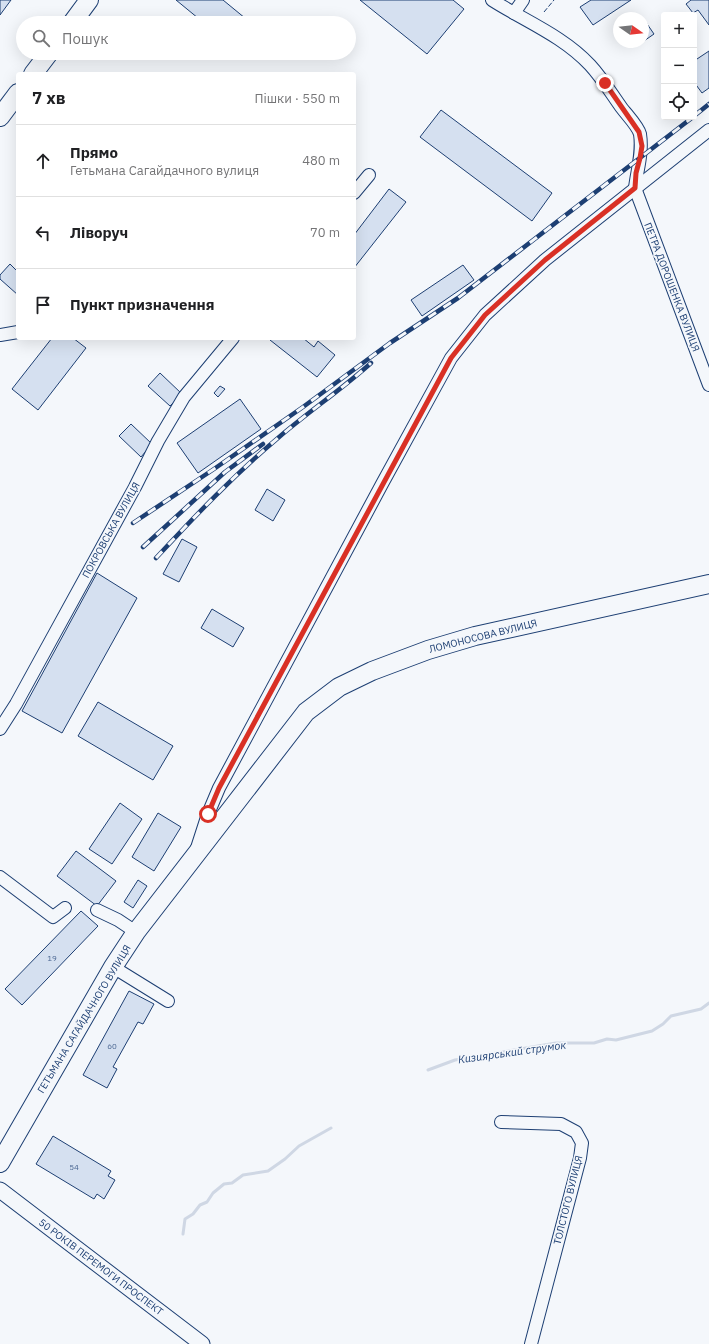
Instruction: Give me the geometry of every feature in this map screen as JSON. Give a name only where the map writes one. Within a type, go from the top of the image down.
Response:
[{"type":"highway","points":[[77,16],[89,0]]},
{"type":"highway","points":[[35,72],[44,60]]},
{"type":"highway","points":[[0,117],[16,96]]},
{"type":"highway","name":"ЛОМОНОСОВА ВУЛИЦЯ","points":[[195,855],[306,712],[339,687],[372,671],[428,650],[475,636],[709,584]]},
{"type":"highway","name":"ГЕТЬМАНА САГАЙДАЧНОГО ВУЛИЦЯ","points":[[0,1163],[113,967],[136,932],[195,855]]},
{"type":"main road","name":"50 РОКІВ ПЕРЕМОГИ ПРОСПЕКТ","points":[[0,1190],[202,1344]]},
{"type":"street","points":[[492,0],[548,32],[570,47],[591,65],[639,132],[642,146],[636,173],[635,188]]},
{"type":"street","points":[[514,13],[523,0]]},
{"type":"street","name":"ГЕТЬМАНА САГАЙДАЧНОГО ВУЛИЦЯ","points":[[195,855],[208,814],[219,788],[451,358],[485,315],[545,260],[709,130]]},
{"type":"street","points":[[356,191],[369,175]]},
{"type":"street","name":"ПЕТРА ДОРОШЕНКА ВУЛИЦЯ","points":[[635,188],[709,385]]},
{"type":"street","points":[[0,335],[16,332]]},
{"type":"street","name":"ПОКРОВСЬКА ВУЛИЦЯ","points":[[0,730],[20,697],[135,487],[158,441],[184,397],[231,340]]},
{"type":"street","points":[[0,876],[53,917],[65,908]]},
{"type":"street","points":[[97,910],[118,920],[136,932]]},
{"type":"street","points":[[113,967],[168,1001]]},
{"type":"street","name":"ТОЛСТОГО ВУЛИЦЯ","points":[[501,1122],[561,1124],[576,1132],[582,1143],[580,1158],[531,1344]]},
{"type":"building","points":[[0,0],[11,0],[0,15]]},
{"type":"building","points":[[176,0],[223,0],[242,16],[195,16]]},
{"type":"building","points":[[360,0],[453,0],[464,9],[427,54]]},
{"type":"building","points":[[591,0],[631,0],[593,25],[580,7]]},
{"type":"building","points":[[691,0],[709,0],[709,25],[698,10],[692,12],[686,4]]},
{"type":"building","points":[[649,27],[654,34],[649,38]]},
{"type":"building","points":[[709,51],[709,88],[702,93],[697,86],[697,59]]},
{"type":"building","points":[[441,110],[552,193],[532,221],[420,137]]},
{"type":"building","points":[[389,189],[406,202],[356,265],[356,232]]},
{"type":"building","points":[[10,264],[16,270],[16,293],[0,279],[0,275]]},
{"type":"building","points":[[463,265],[474,280],[422,316],[411,300]]},
{"type":"building","points":[[50,340],[76,340],[86,348],[38,410],[12,389]]},
{"type":"building","points":[[270,340],[305,340],[314,347],[318,341],[335,355],[317,377]]},
{"type":"building","points":[[160,373],[182,394],[170,406],[148,386]]},
{"type":"building","points":[[220,386],[225,389],[218,397],[214,393]]},
{"type":"building","points":[[240,399],[261,429],[198,473],[177,443]]},
{"type":"building","points":[[131,424],[152,444],[141,457],[119,436]]},
{"type":"building","points":[[267,489],[285,500],[273,521],[255,510]]},
{"type":"building","points":[[182,539],[197,547],[179,582],[163,574]]},
{"type":"building","points":[[97,573],[137,598],[62,733],[22,711]]},
{"type":"building","points":[[212,609],[244,628],[233,647],[201,628]]},
{"type":"building","points":[[98,702],[173,746],[153,780],[78,736]]},
{"type":"building","points":[[120,803],[142,819],[112,864],[89,849]]},
{"type":"building","points":[[158,813],[181,827],[154,871],[132,857]]},
{"type":"building","points":[[76,851],[116,881],[97,906],[57,876]]},
{"type":"building","points":[[138,880],[147,886],[133,908],[124,902]]},
{"type":"building","points":[[81,911],[98,926],[22,1005],[5,989]]},
{"type":"building","points":[[129,991],[154,1004],[143,1024],[138,1022],[113,1067],[117,1069],[107,1088],[83,1075]]},
{"type":"building","points":[[53,1136],[111,1171],[108,1176],[115,1180],[104,1199],[97,1194],[94,1199],[36,1164]]},
{"type":"waterway","name":"Кизиярський струмок","points":[[428,1070],[455,1060],[556,1043],[594,1043],[607,1039],[616,1040],[652,1031],[663,1024],[671,1016],[701,1009],[709,1003]]},
{"type":"waterway","name":"Кизиярський струмок","points":[[183,1234],[185,1219],[193,1214],[200,1205],[207,1202],[213,1193],[224,1184],[232,1183],[243,1175],[268,1171],[285,1159],[299,1146],[331,1128]]},
{"type":"railway","points":[[697,114],[709,104]]},
{"type":"railway","points":[[133,523],[214,469],[303,407],[390,343],[458,298],[689,120]]},
{"type":"railway","points":[[156,558],[246,466],[289,428],[371,363]]},
{"type":"railway","points":[[143,547],[225,472],[263,444]]},
{"type":"fence","points":[[544,12],[554,0]]},
{"type":"route","points":[[208,814],[219,788],[451,358],[485,315],[545,260],[635,188],[636,173],[642,146],[639,132],[605,83]]}]
